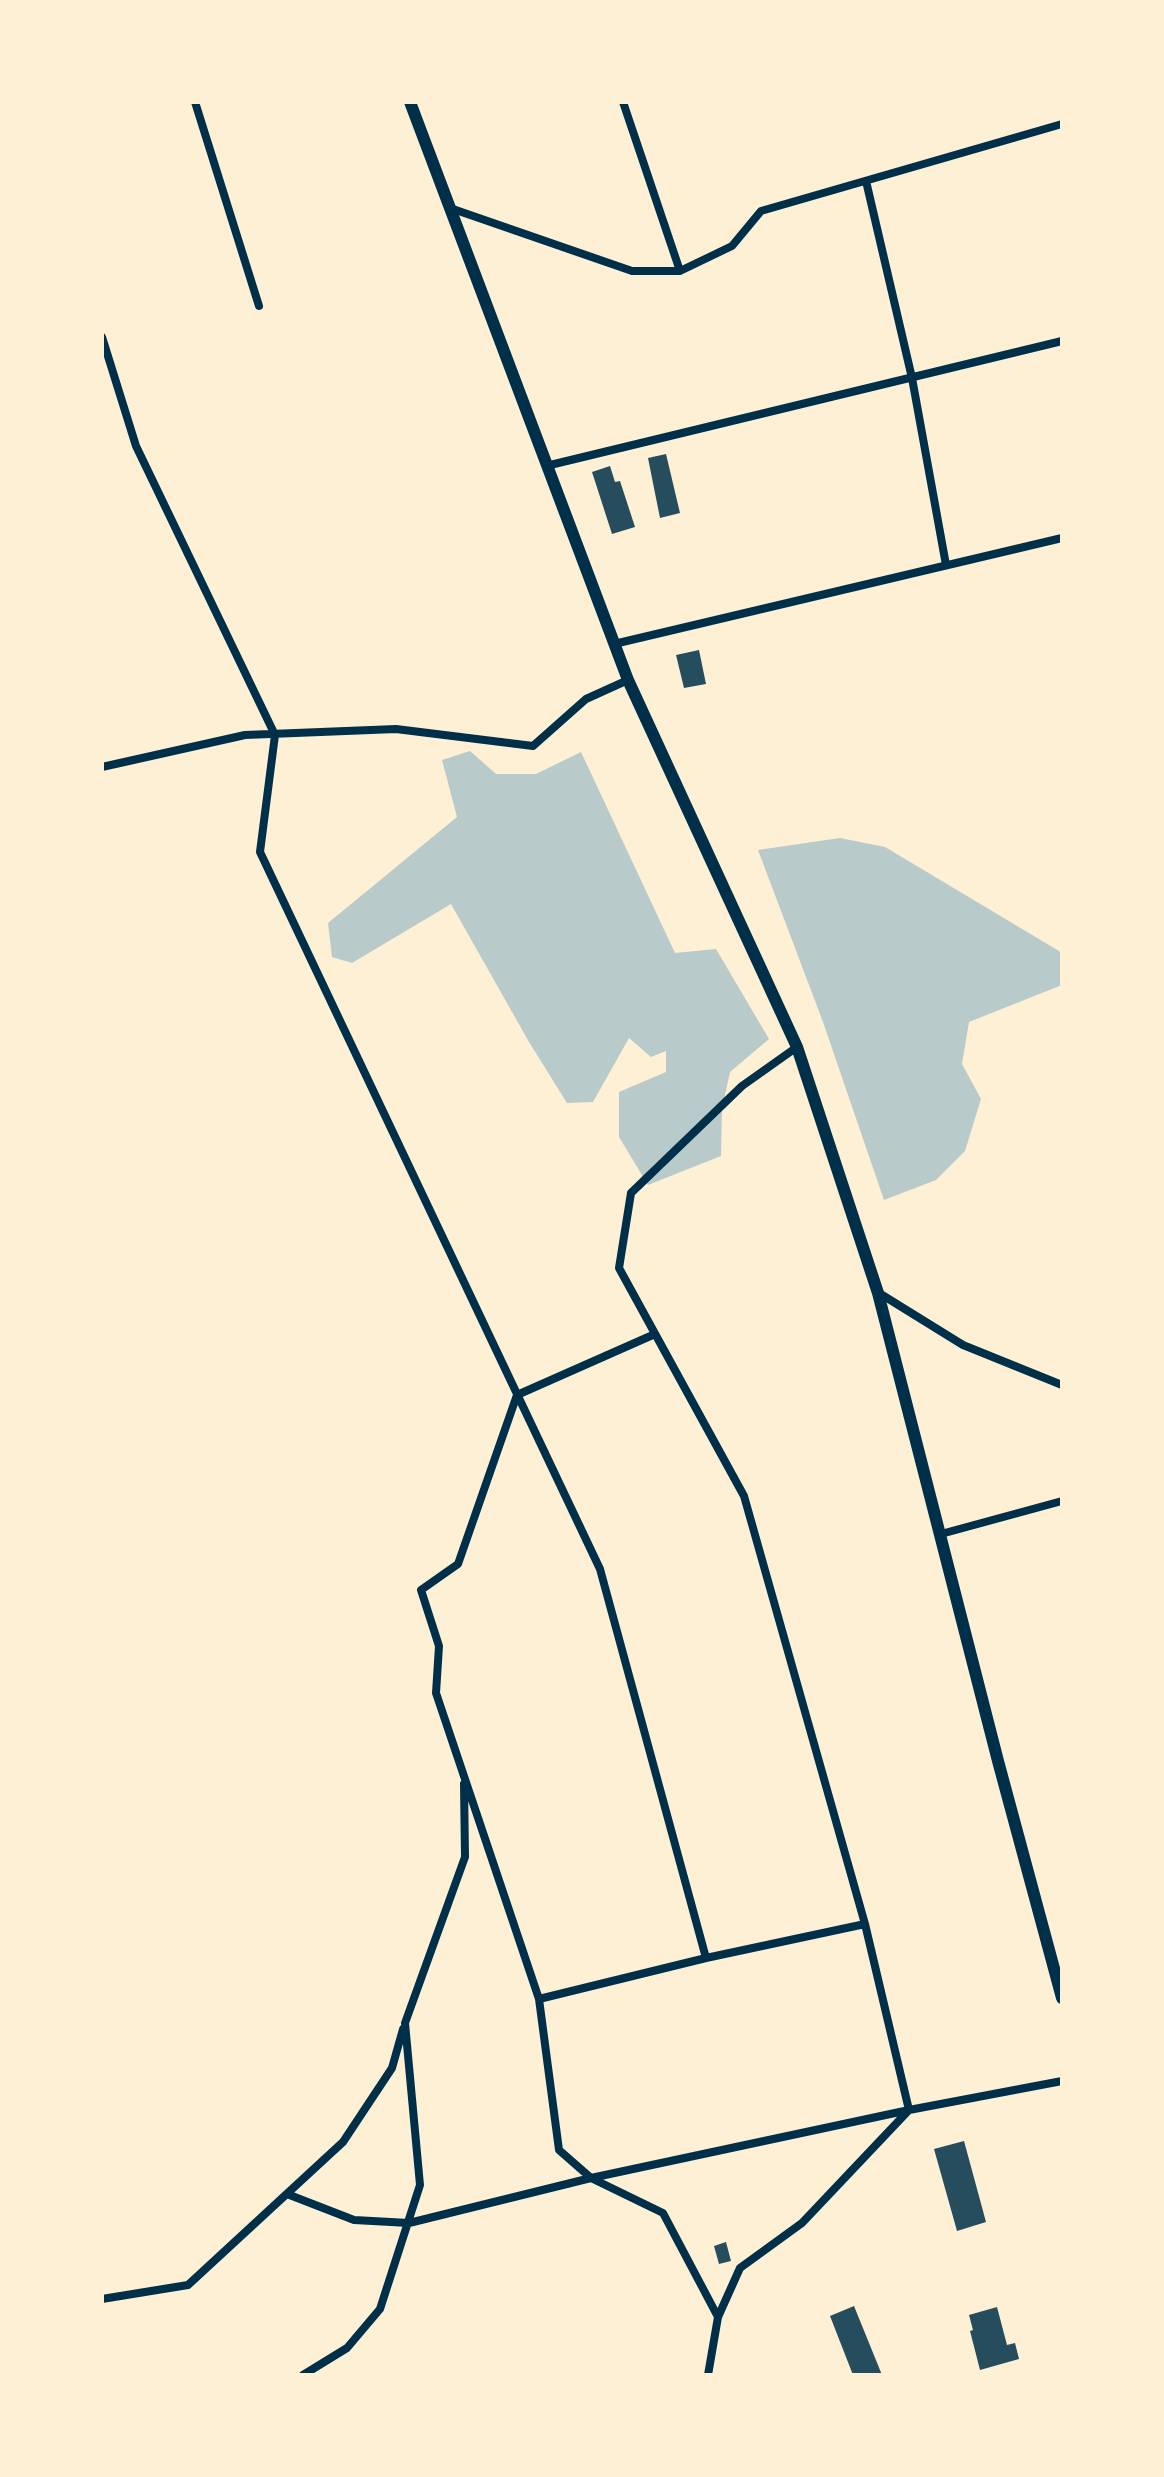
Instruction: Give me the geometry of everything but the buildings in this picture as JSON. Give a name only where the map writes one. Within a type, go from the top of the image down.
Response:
[{"type":"main road","points":[[410,102],[628,680],[797,1047],[878,1293],[1062,1998]]},
{"type":"street","points":[[195,102],[259,306]]},
{"type":"street","points":[[623,102],[680,271]]},
{"type":"street","points":[[450,208],[632,271],[680,271],[732,246],[761,211],[1062,124]]},
{"type":"street","points":[[866,181],[912,378],[946,565]]},
{"type":"street","points":[[102,337],[136,446],[275,735],[260,852],[600,1569],[706,1958]]},
{"type":"street","points":[[546,466],[1062,341]]},
{"type":"street","points":[[614,644],[1062,538]]},
{"type":"street","points":[[102,767],[245,735],[396,729],[533,746],[586,699],[628,680]]},
{"type":"street","points":[[797,1047],[742,1086],[631,1193],[619,1268],[744,1496],[865,1924],[909,2110]]},
{"type":"street","points":[[878,1293],[963,1345],[1062,1385]]},
{"type":"street","points":[[655,1334],[517,1395],[458,1564],[421,1590],[439,1646],[436,1693],[539,1999],[559,2150],[591,2178],[663,2213],[718,2317]]},
{"type":"street","points":[[941,1534],[1062,1501]]},
{"type":"street","points":[[102,2299],[188,2285],[343,2142],[392,2068],[405,2023],[465,1857],[464,1775]]},
{"type":"street","points":[[539,1999],[706,1958],[865,1924]]},
{"type":"street","points":[[303,2375],[347,2348],[380,2309],[409,2223],[420,2185],[405,2023]]},
{"type":"street","points":[[287,2194],[354,2220],[409,2223],[591,2178],[909,2110],[1062,2081]]},
{"type":"street","points":[[708,2375],[718,2317],[740,2268],[802,2223],[909,2110]]},
{"type":"shaded area","points":[[470,751],[496,774],[536,774],[581,752],[675,953],[716,949],[769,1039],[730,1072],[722,1109],[721,1156],[648,1185],[619,1137],[619,1092],[666,1072],[666,1051],[651,1057],[629,1038],[593,1102],[567,1103],[451,904],[352,963],[332,957],[328,923],[457,817],[442,760]]},
{"type":"shaded area","points":[[840,838],[885,847],[1059,951],[1062,956],[1062,985],[969,1022],[962,1064],[981,1099],[965,1151],[936,1180],[884,1200],[823,1022],[758,850]]}]
